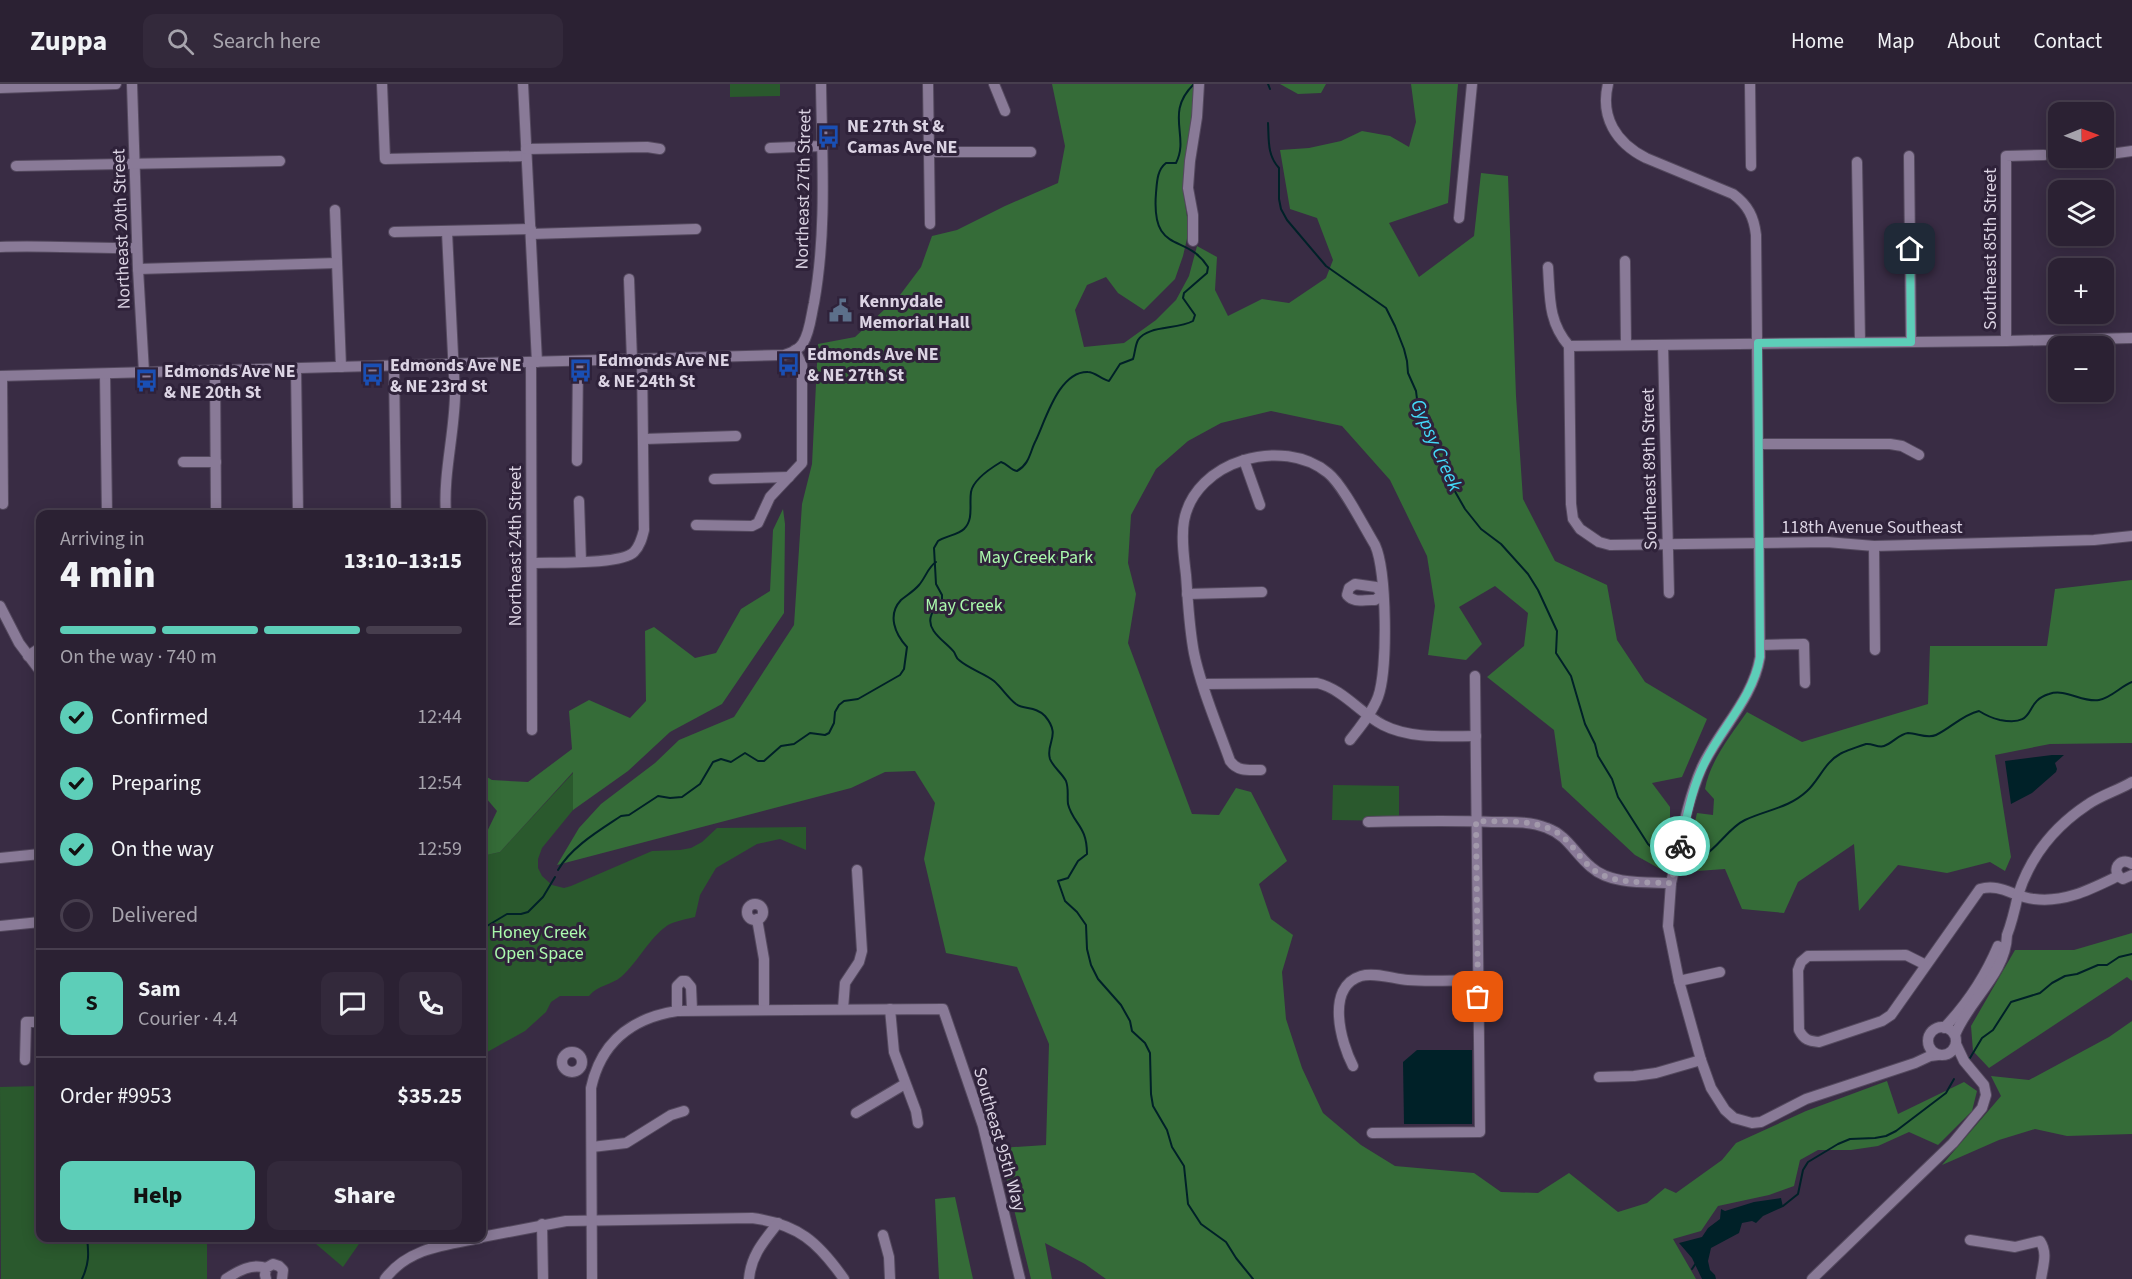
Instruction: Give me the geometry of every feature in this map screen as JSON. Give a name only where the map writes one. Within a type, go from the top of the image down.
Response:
[{"type":"street","points":[[0,88],[116,84]]},
{"type":"street","name":"Northeast 20th Street","points":[[132,84],[144,372]]},
{"type":"street","points":[[382,84],[385,159],[647,147],[660,149]]},
{"type":"street","name":"Northeast 24th Street","points":[[523,84],[531,231],[534,362],[532,730]]},
{"type":"street","name":"Northeast 27th Street","points":[[696,525],[752,526],[758,523],[771,496],[802,463],[802,363],[795,350],[803,343],[808,330],[816,293],[820,257],[821,84]]},
{"type":"street","points":[[928,84],[930,224]]},
{"type":"street","points":[[994,84],[1005,111]]},
{"type":"street","points":[[1459,218],[1472,84]]},
{"type":"street","points":[[1608,84],[1605,101],[1609,120],[1619,139],[1626,146],[1646,158],[1733,194],[1752,214],[1755,226],[1761,645],[1759,666],[1753,683],[1712,749],[1697,779],[1671,883],[1668,926],[1679,981],[1701,1060],[1711,1088],[1725,1110],[1734,1118],[1752,1123],[1768,1120],[1818,1094],[1930,1056],[1942,1055],[1954,1049],[1955,1040],[1969,1008],[1996,969],[2006,944],[2018,896],[2033,861],[2052,833],[2088,804],[2132,782]]},
{"type":"street","points":[[1750,84],[1751,166]]},
{"type":"street","points":[[1193,241],[1193,215],[1188,188],[1199,89]]},
{"type":"street","points":[[770,148],[822,146]]},
{"type":"street","points":[[2114,153],[2132,151]]},
{"type":"street","points":[[929,152],[1031,152]]},
{"type":"street","name":"Southeast 85th Street","points":[[2006,341],[2006,156],[2044,155]]},
{"type":"street","points":[[1909,156],[1911,342]]},
{"type":"street","points":[[16,166],[280,161]]},
{"type":"street","points":[[1857,162],[1860,342]]},
{"type":"street","points":[[335,210],[340,367]]},
{"type":"street","points":[[394,232],[696,229]]},
{"type":"street","points":[[446,510],[446,474],[454,422],[454,364],[447,232]]},
{"type":"street","points":[[0,247],[46,245],[92,249],[138,248]]},
{"type":"street","points":[[1625,261],[1626,345]]},
{"type":"street","points":[[138,269],[337,263]]},
{"type":"street","points":[[1548,267],[1554,323],[1560,336],[1569,346],[2132,338]]},
{"type":"street","points":[[532,563],[619,559],[634,551],[642,537],[644,530],[644,439],[628,279]]},
{"type":"street","name":"Northeast 27th Street","points":[[802,371],[808,350],[808,330]]},
{"type":"street","name":"Southeast 89th Street","points":[[1663,345],[1669,593]]},
{"type":"street","name":"118th Avenue Southeast","points":[[1569,346],[1571,504],[1574,519],[1580,529],[1599,542],[1610,545],[1827,542],[1874,546],[2094,540],[2132,536]]},
{"type":"street","points":[[3,504],[1,376],[784,355],[795,350]]},
{"type":"street","points":[[577,461],[578,361]]},
{"type":"street","points":[[394,366],[396,510]]},
{"type":"street","points":[[297,368],[298,510]]},
{"type":"street","points":[[214,510],[215,371]]},
{"type":"street","points":[[105,374],[107,510]]},
{"type":"street","points":[[644,439],[736,436]]},
{"type":"street","points":[[1759,444],[1890,444],[1902,446],[1919,455]]},
{"type":"street","points":[[1261,770],[1243,770],[1230,761],[1194,654],[1183,532],[1188,508],[1199,488],[1221,470],[1245,460],[1282,455],[1312,462],[1326,471],[1338,484],[1375,545],[1381,564],[1384,673],[1378,696],[1350,740]]},
{"type":"street","points":[[1245,460],[1260,505]]},
{"type":"street","points":[[183,462],[216,462]]},
{"type":"street","points":[[714,478],[789,477]]},
{"type":"street","points":[[579,501],[581,562]]},
{"type":"street","points":[[1874,546],[1875,650]]},
{"type":"street","points":[[1187,594],[1262,592]]},
{"type":"street","points":[[0,606],[4,624],[36,667]]},
{"type":"street","points":[[1761,645],[1804,644],[1805,683]]},
{"type":"street","points":[[28,656],[36,651]]},
{"type":"street","points":[[1372,1133],[1480,1132],[1475,676]]},
{"type":"street","points":[[1204,684],[1317,683],[1332,688],[1381,724],[1404,732],[1476,736]]},
{"type":"street","points":[[1368,822],[1476,821],[1525,823],[1545,827],[1561,835],[1600,874],[1626,880],[1671,883]]},
{"type":"street","points":[[0,858],[36,854]]},
{"type":"street","points":[[2118,876],[2116,867],[2119,863],[2127,861],[2132,864]]},
{"type":"street","points":[[843,1009],[845,983],[859,962],[862,951],[857,870]]},
{"type":"street","points":[[1926,965],[1905,955],[1808,956],[1801,962],[1798,970],[1799,1030],[1803,1037],[1819,1042],[1882,1021],[1891,1015],[1980,889],[1996,887],[2018,896],[2042,900],[2066,898],[2118,876],[2126,879],[2132,875]]},
{"type":"street","points":[[757,919],[764,959],[764,1009]]},
{"type":"street","points":[[0,926],[36,922]]},
{"type":"street","points":[[1944,1028],[1974,991],[1989,967],[2001,939],[2007,935]]},
{"type":"street","points":[[1679,981],[1720,972]]},
{"type":"street","points":[[1353,1066],[1346,1052],[1339,1004],[1342,993],[1353,980],[1362,975],[1409,980],[1478,980]]},
{"type":"street","points":[[677,1011],[677,986],[682,981],[686,981],[691,987],[692,1010]]},
{"type":"street","points":[[591,1279],[591,1100],[596,1072],[607,1052],[622,1033],[650,1017],[692,1010],[890,1009],[894,1052],[916,1111],[918,1123]]},
{"type":"street","name":"Southeast 95th Way","points":[[890,1009],[943,1009],[983,1126],[1020,1279]]},
{"type":"street","points":[[26,1060],[26,1022],[36,1022]]},
{"type":"street","points":[[1907,1065],[1924,1048],[1935,1029],[1944,1028],[1952,1032],[1959,1053],[1975,1074]]},
{"type":"street","points":[[1812,1279],[1953,1143],[1979,1113],[1985,1102],[1986,1090],[1980,1078],[1930,1049],[1928,1041]]},
{"type":"street","points":[[1599,1077],[1656,1073],[1701,1060]]},
{"type":"street","points":[[582,1067],[596,1072]]},
{"type":"street","points":[[856,1113],[905,1084]]},
{"type":"street","points":[[592,1147],[626,1143],[671,1115],[684,1111]]},
{"type":"street","points":[[486,1236],[542,1224],[591,1219],[752,1218],[778,1223],[802,1234],[820,1247],[844,1279]]},
{"type":"street","points":[[749,1279],[754,1255],[778,1223]]},
{"type":"street","points":[[542,1224],[543,1279]]},
{"type":"street","points":[[883,1235],[890,1257],[890,1279]]},
{"type":"street","points":[[1970,1240],[2015,1247],[2040,1241],[2044,1246],[2045,1258],[2042,1279]]},
{"type":"street","points":[[386,1279],[405,1259],[428,1243]]},
{"type":"street","points":[[226,1279],[256,1266],[266,1274],[273,1264],[279,1266],[283,1273],[282,1279]]},
{"type":"green space","points":[[730,84],[780,84],[780,96],[730,97]]},
{"type":"green space","name":"May Creek","points":[[1052,84],[1194,84],[1183,190],[1189,230],[1175,279],[1144,310],[1118,293],[1106,277],[1087,285],[1075,310],[1084,347],[1124,343],[1156,320],[1176,300],[1189,276],[1197,246],[1217,257],[1215,290],[1228,316],[1262,299],[1289,303],[1326,278],[1333,260],[1317,218],[1290,209],[1280,150],[1309,148],[1341,141],[1362,131],[1390,136],[1409,147],[1416,122],[1411,84],[1458,84],[1448,203],[1389,223],[1419,277],[1474,236],[1481,173],[1508,176],[1516,396],[1523,499],[1555,561],[1607,585],[1617,640],[1645,682],[1707,719],[1682,777],[1652,783],[1670,807],[1670,837],[1662,870],[1635,855],[1562,787],[1554,730],[1487,677],[1524,646],[1528,613],[1495,586],[1459,607],[1482,644],[1466,660],[1428,655],[1435,606],[1427,556],[1390,480],[1342,426],[1271,411],[1221,423],[1188,441],[1156,469],[1131,515],[1128,563],[1136,594],[1128,643],[1192,814],[1219,815],[1236,788],[1251,792],[1287,861],[1259,884],[1271,919],[1293,935],[1282,972],[1286,1019],[1302,1068],[1323,1113],[1361,1145],[1395,1166],[1474,1173],[1501,1192],[1538,1193],[1569,1173],[1618,1212],[1647,1203],[1665,1188],[1676,1193],[1722,1160],[1736,1143],[1806,1111],[1887,1081],[1898,1114],[1964,1082],[1977,1091],[1972,1111],[1938,1145],[1909,1132],[1878,1146],[1851,1150],[1818,1150],[1800,1160],[1794,1186],[1769,1195],[1718,1206],[1701,1231],[1673,1239],[1696,1279],[1106,1279],[1085,1264],[1045,1243],[1052,1279],[1031,1279],[999,1148],[1046,1145],[1049,1044],[1017,967],[946,953],[924,859],[935,803],[915,771],[885,772],[851,788],[557,865],[579,828],[601,804],[655,763],[679,740],[734,717],[794,625],[802,504],[812,464],[818,344],[855,337],[900,295],[921,267],[932,236],[957,230],[1058,183],[1065,146]]},
{"type":"green space","points":[[1280,84],[1326,84],[1321,93],[1298,94]]},
{"type":"green space","points":[[783,509],[785,524],[784,613],[722,704],[670,732],[628,771],[573,810],[573,772],[500,852],[486,855],[486,834],[497,811],[486,798],[486,776],[492,780],[528,782],[572,749],[569,711],[589,700],[630,718],[646,701],[645,631],[654,627],[695,658],[716,653],[741,609],[770,591],[773,530]]},
{"type":"green space","points":[[2132,580],[2132,743],[2050,744],[1995,755],[2011,857],[2005,871],[1990,862],[1947,873],[1898,865],[1859,911],[1854,844],[1798,882],[1784,913],[1742,909],[1725,869],[1683,872],[1697,813],[1713,815],[1714,799],[1705,789],[1711,768],[1747,712],[1802,742],[1928,704],[1930,646],[2047,646],[2055,589]]},
{"type":"green space","name":"Honey Creek Open Space","points":[[574,772],[573,810],[542,848],[538,859],[538,868],[542,876],[552,885],[564,888],[652,851],[691,848],[702,842],[717,828],[806,827],[806,850],[780,839],[757,844],[716,868],[700,895],[695,917],[668,925],[649,943],[621,977],[589,996],[560,996],[551,1002],[546,1012],[525,1031],[486,1053],[486,855],[500,852]]},
{"type":"green space","points":[[1333,785],[1399,786],[1399,821],[1332,820]]},
{"type":"green space","points":[[2132,933],[2132,981],[2127,977],[1989,1068],[1973,1051],[1971,1026],[2015,950],[2074,950]]},
{"type":"green space","points":[[2132,1021],[2132,1134],[2067,1136],[2035,1129],[1999,1140],[1942,1165],[2001,1096],[1991,1076],[2029,1080],[2109,1037]]},
{"type":"green space","points":[[36,1086],[36,1242],[207,1242],[207,1279],[1,1279],[0,1087]]},
{"type":"green space","points":[[955,1197],[973,1279],[939,1279],[935,1199]]},
{"type":"green space","points":[[314,1242],[360,1242],[343,1267]]},
{"type":"shaded area","points":[[2064,755],[2055,763],[2056,772],[2032,793],[2011,804],[2005,761]]},
{"type":"shaded area","points":[[1417,1050],[1472,1050],[1472,1124],[1404,1124],[1403,1062]]},
{"type":"shaded area","points":[[1781,1198],[1783,1207],[1763,1216],[1756,1223],[1752,1221],[1742,1223],[1739,1233],[1711,1248],[1708,1261],[1710,1270],[1716,1279],[1702,1279],[1692,1258],[1679,1243],[1702,1237],[1708,1228],[1720,1219],[1721,1209],[1725,1211],[1754,1202]]},
{"type":"waterway","name":"May Creek","points":[[1194,84],[1180,105],[1180,153],[1176,163],[1166,163],[1161,169],[1156,193],[1156,213],[1164,235],[1199,256],[1208,267],[1207,273],[1184,293],[1183,298],[1195,315],[1193,321],[1143,335],[1137,342],[1133,359],[1120,364],[1109,381],[1088,372],[1069,379],[1049,409],[1025,465],[1017,471],[1001,462],[979,479],[972,488],[967,525],[961,531],[938,541],[934,548],[936,584],[942,595],[942,602],[933,611],[930,621],[931,627],[958,659],[994,681],[1016,704],[1038,711],[1050,723],[1053,734],[1050,759],[1066,781],[1070,811],[1085,837],[1087,854],[1078,861],[1068,878],[1058,881],[1065,901],[1086,925],[1087,949],[1098,979],[1121,1005],[1130,1021],[1132,1031],[1145,1043],[1150,1053],[1153,1106],[1167,1130],[1172,1147],[1184,1166],[1188,1204],[1201,1224],[1226,1242],[1253,1279]]},
{"type":"waterway","name":"Gypsy Creek","points":[[1268,84],[1270,89]]},
{"type":"waterway","name":"Gypsy Creek","points":[[1268,123],[1272,158],[1279,168],[1279,199],[1287,220],[1326,266],[1386,308],[1404,349],[1408,373],[1416,391],[1418,407],[1425,419],[1438,458],[1448,470],[1453,488],[1465,509],[1481,529],[1501,544],[1528,574],[1538,590],[1557,631],[1556,653],[1571,676],[1585,724],[1598,756],[1612,779],[1618,797],[1648,844],[1660,855],[1672,858]]},
{"type":"waterway","points":[[558,870],[578,846],[621,816],[629,815],[658,796],[682,797],[700,784],[713,762],[721,759],[731,762],[745,753],[758,761],[764,761],[781,746],[794,744],[810,733],[825,735],[829,733],[839,705],[844,701],[858,699],[900,675],[904,669],[907,647],[896,630],[894,612],[901,600],[917,587],[936,562]]},
{"type":"waterway","name":"Gypsy Creek","points":[[1681,860],[1691,861],[1700,858],[1745,820],[1800,797],[1811,787],[1830,762],[1845,752],[1866,744],[1884,746],[1908,733],[1933,736],[1967,715],[1979,711],[2000,720],[2020,720],[2026,717],[2035,702],[2049,694],[2062,693],[2099,700],[2132,682]]},
{"type":"waterway","points":[[486,927],[507,914],[528,912],[543,897],[555,877]]},
{"type":"waterway","points":[[1970,1058],[1982,1038],[1993,1030],[2011,1002],[2040,993],[2065,976],[2077,974],[2098,965],[2107,965],[2119,957],[2132,954]]},
{"type":"waterway","points":[[1783,1206],[1798,1194],[1803,1170],[1808,1162],[1850,1139],[1875,1138],[1896,1131],[1946,1093],[1954,1079]]},
{"type":"waterway","points":[[82,1279],[88,1259],[87,1242]]},
{"type":"waterway","points":[[1692,1269],[1696,1263]]},
{"type":"way so far","points":[[1478,997],[1476,821],[1536,824],[1552,830],[1561,835],[1585,862],[1600,874],[1626,880],[1671,883],[1680,846]]},
{"type":"place","name":"NE 27th St & Camas Ave NE","points":[[829,136]]},
{"type":"place","name":"Kennydale Memorial Hall","points":[[841,311]]},
{"type":"place","name":"Edmonds Ave NE & NE 27th St","points":[[789,364]]},
{"type":"place","name":"Edmonds Ave NE & NE 24th St","points":[[580,370]]},
{"type":"place","name":"Edmonds Ave NE & NE 23rd St","points":[[372,375]]},
{"type":"place","name":"Edmonds Ave NE & NE 20th St","points":[[146,381]]},
{"type":"route","points":[[1680,846],[1692,796],[1703,765],[1749,691],[1759,666],[1761,645],[1758,343],[1911,342],[1910,249]]},
{"type":"park label","name":"May Creek Park","points":[[1036,557]]}]
